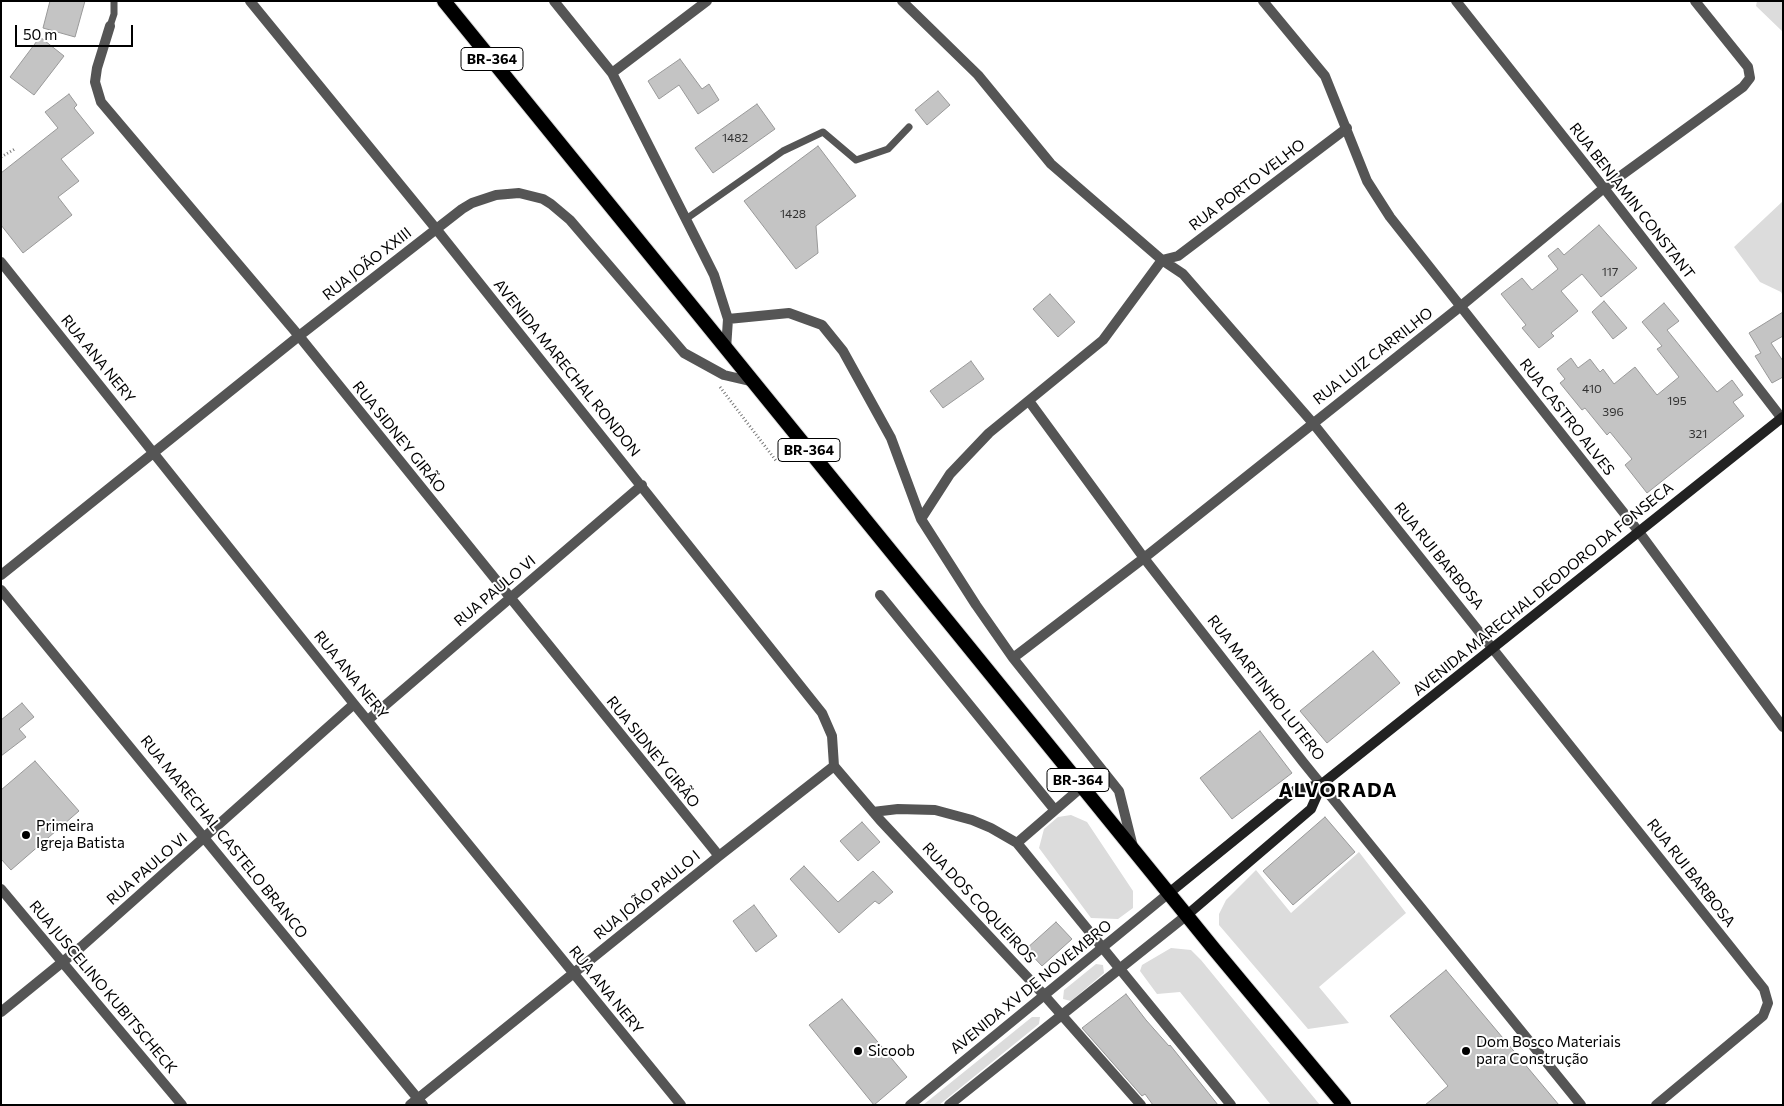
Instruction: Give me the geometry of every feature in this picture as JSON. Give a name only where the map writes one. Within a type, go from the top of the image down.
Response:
[{"type":"highway","name":"BR-364","points":[[444,1],[1169,893],[1344,1105]]},
{"type":"main road","name":"AVENIDA MARECHAL DEODORO DA FONSECA","points":[[1169,893],[1296,790],[1322,784],[1782,418]]},
{"type":"main road","name":"AVENIDA MARECHAL DEODORO DA FONSECA","points":[[1187,915],[1311,809],[1322,784]]},
{"type":"street","name":"AVENIDA MARECHAL RONDON","points":[[250,1],[642,485],[822,713],[832,736],[834,766]]},
{"type":"street","points":[[554,1],[612,73],[714,275],[728,318],[726,349]]},
{"type":"street","points":[[612,73],[707,1]]},
{"type":"street","name":"RUA RUI BARBOSA","points":[[902,1],[978,75],[1051,164],[1162,260],[1183,274],[1312,422],[1764,989],[1768,1003],[1763,1016],[1656,1105]]},
{"type":"street","name":"RUA CASTRO ALVES","points":[[1262,1],[1324,76],[1343,118],[1367,181],[1390,217],[1639,532],[1783,727]]},
{"type":"street","name":"RUA BENJAMIN CONSTANT","points":[[1456,1],[1782,418]]},
{"type":"street","name":"RUA LUIZ CARRILHO","points":[[1013,658],[1144,558],[1312,422],[1461,306],[1604,188],[1743,87],[1750,78],[1748,67],[1695,1]]},
{"type":"street","name":"RUA SIDNEY GIRÃO","points":[[110,26],[97,68],[95,82],[101,102],[299,336],[719,856]]},
{"type":"street","name":"RUA PORTO VELHO","points":[[1162,260],[1178,256],[1347,128]]},
{"type":"street","name":"RUA JOÃO XXIII","points":[[1,575],[153,451],[299,336],[462,209],[484,198],[519,193],[543,199],[570,220],[684,353],[702,365],[724,375],[754,382]]},
{"type":"street","points":[[921,518],[950,474],[989,433],[1103,340],[1162,260]]},
{"type":"street","name":"RUA ANA NERY","points":[[1,262],[354,704],[681,1105]]},
{"type":"street","points":[[728,318],[789,313],[822,325],[843,351],[891,438],[921,518],[976,605],[1013,658],[1118,791],[1133,848]]},
{"type":"street","name":"RUA MARTINHO LUTERO","points":[[1029,401],[1144,558],[1322,784],[1581,1105]]},
{"type":"street","name":"RUA PAULO VI","points":[[368,720],[642,485]]},
{"type":"street","name":"RUA MARECHAL CASTELO BRANCO","points":[[1,590],[206,837],[417,1103]]},
{"type":"street","points":[[880,595],[1054,809]]},
{"type":"street","name":"RUA PAULO VI","points":[[1,1012],[63,963],[354,704]]},
{"type":"street","name":"RUA DOS COQUEIROS","points":[[834,766],[873,812],[1044,995],[1141,1105]]},
{"type":"street","name":"RUA JOÃO PAULO I","points":[[417,1103],[719,856],[834,766]]},
{"type":"street","points":[[1017,843],[1054,809],[1083,786]]},
{"type":"street","points":[[873,812],[898,809],[935,810],[972,820],[991,828],[1017,843],[1231,1105]]},
{"type":"street","name":"RUA JUSCELINO KUBITSCHECK","points":[[1,889],[182,1105]]},
{"type":"street","name":"AVENIDA XV DE NOVEMBRO","points":[[910,1105],[1169,893]]},
{"type":"street","points":[[949,1105],[1187,915]]},
{"type":"lane","points":[[110,26],[114,14],[114,1]]},
{"type":"lane","points":[[686,219],[783,151],[823,132],[856,160],[888,149],[909,127]]},
{"type":"path","points":[[1,158],[15,150]]},
{"type":"path","points":[[702,365],[777,462]]},
{"type":"shaded area","points":[[1757,1],[1783,1],[1783,32],[1756,6]]},
{"type":"shaded area","points":[[1783,201],[1783,296],[1781,292],[1760,282],[1734,247]]},
{"type":"shaded area","points":[[1071,815],[1087,822],[1133,891],[1133,908],[1118,919],[1091,918],[1039,848],[1044,829],[1058,817]]},
{"type":"shaded area","points":[[1359,852],[1406,913],[1319,987],[1349,1023],[1308,1029],[1219,925],[1219,914],[1226,900],[1256,870],[1291,913]]},
{"type":"shaded area","points":[[1171,948],[1191,950],[1201,960],[1320,1105],[1271,1105],[1180,992],[1157,994],[1140,971],[1142,965]]},
{"type":"shaded area","points":[[1096,964],[1103,965],[1104,973],[1071,1001],[1063,999],[1064,990]]},
{"type":"shaded area","points":[[1032,1017],[1040,1017],[1039,1024],[939,1105],[923,1105]]},
{"type":"building","points":[[50,1],[85,1],[75,37],[43,28]]},
{"type":"building","points":[[40,37],[64,56],[34,95],[10,77]]},
{"type":"building","points":[[680,59],[702,89],[709,84],[719,100],[698,114],[679,85],[659,99],[648,81]]},
{"type":"building","points":[[938,91],[950,105],[927,125],[915,110]]},
{"type":"building","points":[[69,94],[77,105],[74,108],[94,133],[61,159],[79,181],[58,197],[72,215],[23,253],[1,225],[1,173],[58,128],[45,112]]},
{"type":"building","points":[[757,104],[775,129],[713,173],[695,148]]},
{"type":"building","points":[[818,146],[856,196],[816,226],[818,253],[796,269],[744,201]]},
{"type":"building","points":[[1599,225],[1637,268],[1601,297],[1582,274],[1561,291],[1578,311],[1551,333],[1554,336],[1539,348],[1522,328],[1526,325],[1501,294],[1522,278],[1532,290],[1558,269],[1548,256],[1558,248],[1564,255]]},
{"type":"building","points":[[1050,294],[1075,322],[1058,337],[1033,309]]},
{"type":"building","points":[[1604,301],[1627,328],[1613,339],[1592,312]]},
{"type":"building","points":[[1664,303],[1679,321],[1667,330],[1717,392],[1732,380],[1743,395],[1733,402],[1744,416],[1647,493],[1625,465],[1632,459],[1610,432],[1607,435],[1585,408],[1582,410],[1560,383],[1565,379],[1557,369],[1571,358],[1578,368],[1590,359],[1600,372],[1603,369],[1614,384],[1635,367],[1657,395],[1679,377],[1657,349],[1662,346],[1642,322]]},
{"type":"building","points":[[1783,312],[1783,336],[1771,343],[1783,361],[1783,377],[1772,383],[1755,356],[1761,353],[1749,333]]},
{"type":"building","points":[[971,361],[984,379],[943,408],[930,391]]},
{"type":"building","points":[[1373,651],[1400,683],[1327,743],[1300,711]]},
{"type":"building","points":[[22,703],[34,717],[19,729],[26,737],[1,756],[1,720]]},
{"type":"building","points":[[1260,731],[1292,773],[1232,819],[1200,778]]},
{"type":"building","name":"Primeira Igreja Batista","points":[[35,761],[79,811],[11,870],[1,859],[1,790]]},
{"type":"building","points":[[1325,817],[1355,852],[1293,905],[1263,871]]},
{"type":"building","points":[[862,822],[880,842],[858,861],[840,841]]},
{"type":"building","points":[[804,866],[838,902],[873,871],[893,892],[879,904],[875,901],[839,933],[790,879]]},
{"type":"building","points":[[754,905],[777,936],[756,952],[733,921]]},
{"type":"building","points":[[1056,922],[1072,939],[1042,966],[1026,949]]},
{"type":"building","name":"Dom Bosco Materiais para Construção","points":[[1446,970],[1559,1105],[1425,1105],[1448,1086],[1390,1016]]},
{"type":"building","points":[[1126,994],[1218,1105],[1153,1105],[1145,1094],[1142,1096],[1082,1028]]},
{"type":"building","name":"Sicoob","points":[[842,999],[907,1077],[874,1105],[809,1025]]},
{"type":"place","name":"Primeira Igreja Batista","points":[[26,835]]},
{"type":"place","name":"Sicoob","points":[[858,1051]]},
{"type":"place","name":"Dom Bosco Materiais para Construção","points":[[1466,1051]]},
{"type":"district","name":"ALVORADA","points":[[1338,790]]}]
